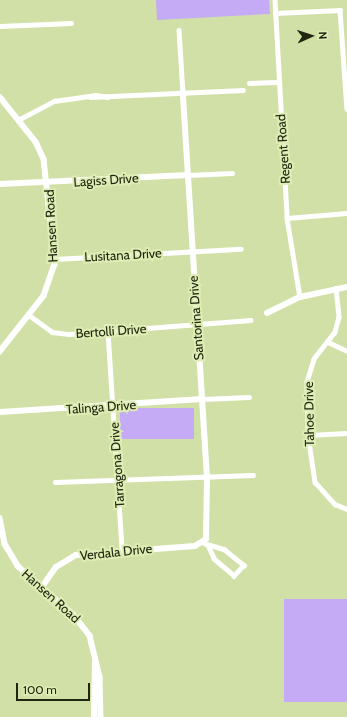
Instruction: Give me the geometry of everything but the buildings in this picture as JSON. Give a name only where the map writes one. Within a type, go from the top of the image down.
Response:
[{"type":"street","name":"Regent Road","points":[[275,0],[278,82],[287,218],[300,297]]},
{"type":"street","points":[[275,13],[340,10],[347,109]]},
{"type":"street","points":[[0,26],[71,23]]},
{"type":"street","points":[[178,30],[183,93]]},
{"type":"street","points":[[249,84],[278,82]]},
{"type":"street","points":[[18,120],[45,103],[104,94],[108,97],[243,90]]},
{"type":"street","name":"Santorina Drive","points":[[183,93],[207,478],[206,545]]},
{"type":"street","name":"Hansen Road","points":[[0,97],[41,150],[49,184],[54,259],[48,288],[0,352]]},
{"type":"street","points":[[188,175],[232,173]]},
{"type":"street","name":"Lagiss Drive","points":[[0,184],[49,184],[188,175]]},
{"type":"street","points":[[287,218],[347,213]]},
{"type":"street","name":"Lusitana Drive","points":[[54,259],[241,249]]},
{"type":"street","points":[[267,313],[300,297],[336,288],[347,287]]},
{"type":"street","name":"Tahoe Drive","points":[[336,288],[339,317],[328,342],[314,359],[307,382],[308,434],[315,482],[335,504],[347,509]]},
{"type":"street","name":"Bertolli Drive","points":[[29,315],[57,333],[108,332],[250,320]]},
{"type":"street","name":"Tarragona Drive","points":[[108,332],[122,550]]},
{"type":"street","points":[[328,342],[347,351]]},
{"type":"street","points":[[202,399],[249,397]]},
{"type":"street","name":"Talinga Drive","points":[[0,412],[113,406],[202,399]]},
{"type":"street","points":[[308,434],[347,433]]},
{"type":"street","points":[[55,482],[253,476]]},
{"type":"street","name":"Hansen Road","points":[[0,518],[5,544],[13,560],[78,619],[95,651],[101,717]]},
{"type":"street","points":[[206,545],[224,549],[244,565],[234,576],[214,558],[206,545]]},
{"type":"street","name":"Verdala Drive","points":[[42,587],[56,567],[71,557],[122,550],[206,545]]},
{"type":"street","name":"Hansen Road","points":[[94,717],[95,651]]},
{"type":"shaded area","points":[[156,0],[269,0],[270,14],[157,20]]},
{"type":"shaded area","points":[[120,408],[194,408],[194,439],[120,439]]},
{"type":"shaded area","points":[[284,599],[347,599],[347,702],[284,702]]}]
